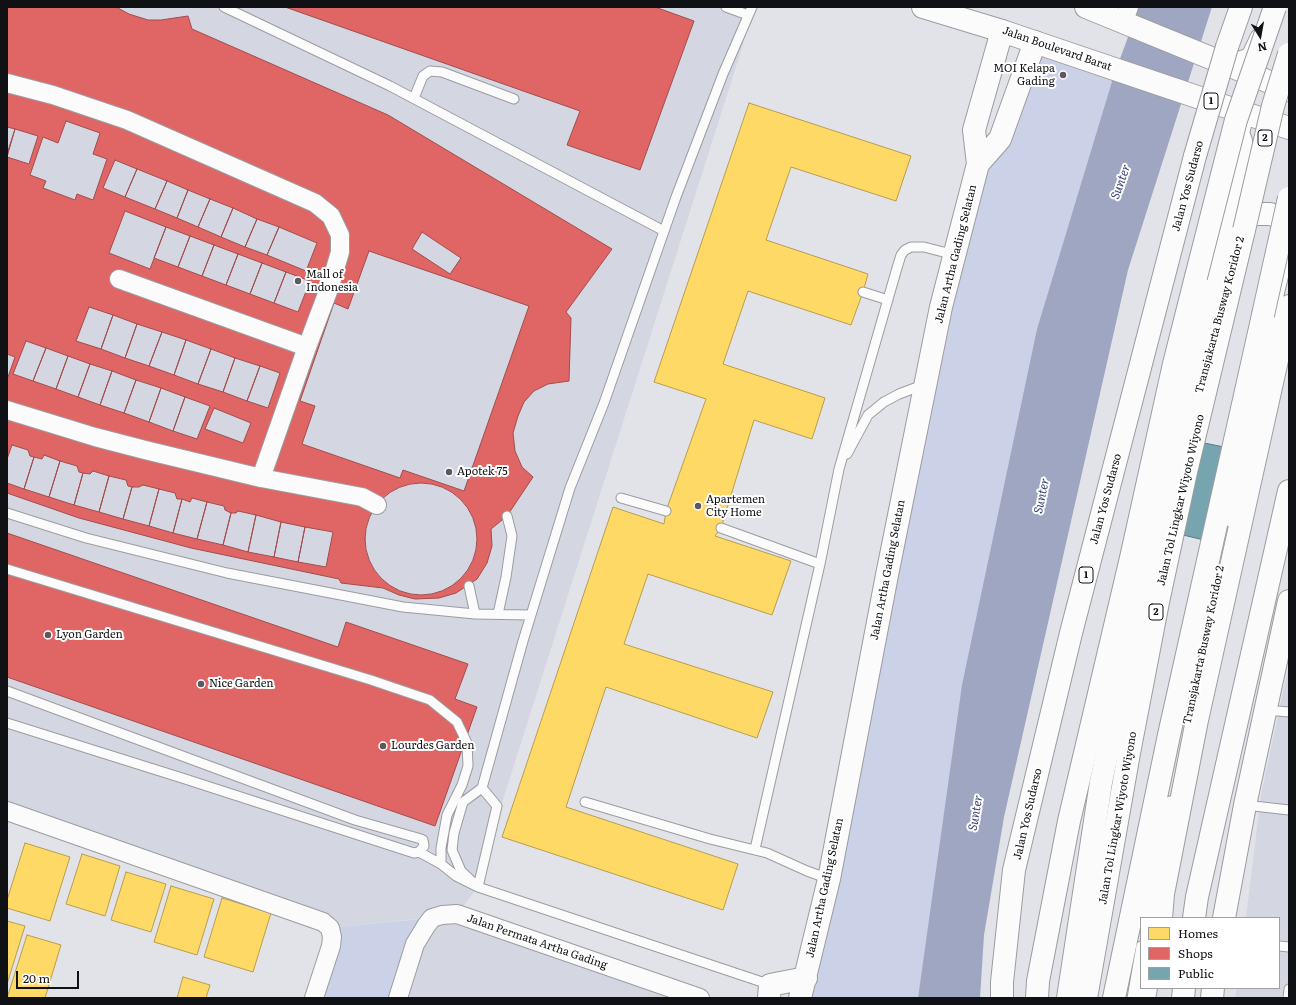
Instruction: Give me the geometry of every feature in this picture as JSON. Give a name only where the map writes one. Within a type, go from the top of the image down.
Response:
[{"type":"main road","name":"Jalan Boulevard Barat","points":[[923,7],[1002,31],[1289,128]]},
{"type":"main road","points":[[1086,7],[1126,18],[1208,56],[1289,90]]},
{"type":"main road","name":"Jalan Yos Sudarso","points":[[1002,998],[1002,982],[1014,870],[1071,633],[1195,156],[1227,47],[1242,7]]},
{"type":"main road","points":[[1230,65],[1248,60],[1253,56],[1275,7]]},
{"type":"main road","points":[[1037,998],[1038,981],[1069,821],[1133,551],[1174,364],[1236,120],[1275,7]]},
{"type":"main road","name":"Jalan Artha Gading Selatan","points":[[769,992],[802,990],[828,879],[941,307],[978,164],[974,130],[1002,31]]},
{"type":"main road","name":"Jalan Artha Gading Selatan","points":[[978,164],[1000,139],[1035,42]]},
{"type":"main road","name":"Jalan Tol Lingkar Wiyoto Wiyono","points":[[1086,998],[1158,602],[1190,457],[1273,106],[1289,54]]},
{"type":"main road","points":[[1068,998],[1104,766],[1184,386],[1235,206],[1242,154],[1241,141],[1238,132],[1244,112]]},
{"type":"main road","points":[[1114,998],[1169,734],[1289,198]]},
{"type":"main road","points":[[1230,225],[1242,218],[1256,214],[1270,214],[1283,218],[1289,222]]},
{"type":"main road","points":[[1161,917],[1163,894],[1192,724],[1289,306]]},
{"type":"main road","points":[[1194,917],[1197,897],[1289,491]]},
{"type":"main road","points":[[1224,917],[1245,805],[1289,601]]},
{"type":"main road","points":[[1157,917],[1164,867],[1189,762],[1192,724]]},
{"type":"street","points":[[7,83],[53,95],[127,120],[315,203],[331,216],[340,235],[340,252],[330,286],[261,478]]},
{"type":"street","points":[[119,280],[307,347]]},
{"type":"street","points":[[7,410],[95,437],[261,478],[362,497],[377,505]]},
{"type":"street","points":[[7,811],[323,922],[330,928],[332,946],[314,998]]},
{"type":"street","name":"Jalan Permata Artha Gading","points":[[398,998],[416,944],[426,926],[432,918],[442,915],[457,914],[700,998]]},
{"type":"lane","points":[[224,7],[414,98],[664,231]]},
{"type":"lane","points":[[478,887],[461,871],[452,850],[454,833],[463,802],[482,788],[530,615],[570,488],[604,403],[676,197],[723,74],[750,11],[726,7]]},
{"type":"lane","points":[[414,98],[423,76],[430,71],[442,72],[514,99]]},
{"type":"lane","name":"Transjakarta Busway Koridor 2","points":[[1094,897],[1148,617],[1177,478],[1242,229],[1246,223],[1260,219],[1272,222],[1286,230],[1289,237]]},
{"type":"lane","points":[[756,849],[820,564],[839,469],[901,255],[905,250],[911,247],[956,253]]},
{"type":"lane","points":[[1228,529],[1289,254]]},
{"type":"lane","points":[[863,292],[888,300]]},
{"type":"lane","points":[[839,469],[868,415],[884,402],[899,394],[926,384]]},
{"type":"lane","points":[[621,498],[666,511]]},
{"type":"lane","points":[[7,512],[86,538],[227,573],[403,607],[475,614],[530,615]]},
{"type":"lane","points":[[498,614],[506,577],[512,536],[507,516]]},
{"type":"lane","points":[[721,528],[820,564]]},
{"type":"lane","points":[[7,570],[371,680],[430,700],[457,722],[467,743],[468,766],[462,785],[447,815],[441,848],[441,864]]},
{"type":"lane","points":[[468,586],[475,614]]},
{"type":"lane","name":"Transjakarta Busway Koridor 2","points":[[1192,724],[1194,689]]},
{"type":"lane","points":[[7,691],[355,820],[421,839],[423,840],[424,846],[419,852],[414,854],[182,778],[7,723]]},
{"type":"lane","points":[[1266,710],[1289,712]]},
{"type":"lane","points":[[478,887],[497,806],[482,788]]},
{"type":"lane","points":[[1146,917],[1173,790]]},
{"type":"lane","points":[[585,802],[710,838],[767,852],[828,879]]},
{"type":"lane","points":[[1245,805],[1289,810]]},
{"type":"lane","points":[[419,852],[441,864],[456,876],[478,887],[769,992]]},
{"type":"lane","points":[[1075,998],[1086,944]]},
{"type":"lane","points":[[1132,998],[1140,952]]},
{"type":"lane","points":[[1288,998],[1289,989]]},
{"type":"shaded area","points":[[7,7],[755,7],[480,872],[478,887],[457,914],[700,998],[402,998],[436,917],[330,928],[7,811]]},
{"type":"shaded area","points":[[1035,42],[1113,78],[1037,329],[918,998],[800,998],[978,164]]},
{"type":"shaded area","points":[[1289,664],[1289,998],[1235,998],[1237,989],[1280,989],[1280,917],[1246,917],[1261,795]]},
{"type":"shaded area","points":[[432,918],[402,998],[314,998],[330,928]]},
{"type":"water","name":"Sunter","points":[[1139,7],[1212,7],[1128,270],[1004,817],[984,935],[980,998],[918,998],[962,685],[1037,329],[1113,78]]},
{"type":"building: Homes","name":"Apartemen City Home","points":[[749,103],[911,156],[896,201],[791,167],[766,240],[868,274],[863,292],[851,325],[748,291],[723,364],[825,398],[812,439],[754,420],[721,528],[715,536],[791,561],[772,615],[648,574],[624,644],[773,692],[757,738],[606,687],[566,807],[738,864],[723,910],[502,837],[613,507],[664,524],[666,511],[706,399],[654,382]]},
{"type":"building: Homes","name":"Lyon Garden","points":[[7,570],[100,603],[69,689],[7,668]]},
{"type":"building: Homes","name":"Nice Garden","points":[[159,621],[275,661],[244,748],[128,707]]},
{"type":"building: Homes","name":"Lourdes Garden","points":[[341,682],[455,723],[426,808],[310,768]]},
{"type":"building: Homes","points":[[25,843],[70,857],[50,921],[7,908],[7,900]]},
{"type":"building: Homes","points":[[82,854],[120,866],[105,916],[66,904]]},
{"type":"building: Homes","points":[[126,872],[166,884],[151,932],[111,920]]},
{"type":"building: Homes","points":[[171,886],[214,899],[197,955],[154,942]]},
{"type":"building: Homes","points":[[222,898],[271,913],[253,972],[204,957]]},
{"type":"building: Homes","points":[[7,921],[25,926],[7,984]]},
{"type":"building: Homes","points":[[27,935],[61,945],[45,998],[7,998]]},
{"type":"building: Homes","points":[[183,977],[210,985],[206,998],[177,998]]},
{"type":"building: Shops","name":"Mall of Indonesia","points":[[7,7],[116,7],[129,14],[148,20],[161,20],[188,16],[192,29],[388,115],[612,249],[566,312],[571,318],[569,381],[548,384],[534,391],[524,402],[518,416],[513,433],[515,451],[522,467],[533,477],[507,516],[491,529],[492,546],[487,563],[477,579],[456,593],[439,598],[415,599],[399,595],[383,588],[341,583],[339,579],[191,548],[79,518],[7,493]]},
{"type":"building: Shops","points":[[285,7],[655,7],[694,21],[640,170],[567,145],[580,111]]},
{"type":"building: Shops","points":[[66,121],[100,133],[93,154],[107,159],[93,200],[77,194],[75,200],[43,188],[46,181],[30,175],[43,137],[58,143]]},
{"type":"building: Shops","points":[[7,127],[15,129],[7,154]]},
{"type":"building: Shops","points":[[15,129],[38,136],[29,164],[7,157]]},
{"type":"building: Shops","points":[[115,160],[137,169],[125,197],[103,188]]},
{"type":"building: Shops","points":[[137,169],[167,181],[155,209],[125,197]]},
{"type":"building: Shops","points":[[167,181],[188,190],[177,218],[155,209]]},
{"type":"building: Shops","points":[[188,190],[210,199],[198,227],[177,218]]},
{"type":"building: Shops","points":[[210,199],[233,208],[221,237],[198,227]]},
{"type":"building: Shops","points":[[233,208],[257,219],[245,247],[221,237]]},
{"type":"building: Shops","points":[[125,211],[166,227],[150,269],[109,253]]},
{"type":"building: Shops","points":[[257,219],[279,227],[267,255],[245,247]]},
{"type":"building: Shops","points":[[166,227],[190,236],[178,267],[154,258]]},
{"type":"building: Shops","points":[[279,227],[317,243],[306,271],[267,255]]},
{"type":"building: Shops","points":[[422,232],[461,258],[450,274],[412,249]]},
{"type":"building: Shops","points":[[190,236],[214,245],[202,276],[178,267]]},
{"type":"building: Shops","points":[[214,245],[238,254],[226,285],[202,276]]},
{"type":"building: Shops","points":[[369,251],[529,306],[464,491],[403,470],[400,478],[302,444],[315,406],[300,401],[334,303],[348,309]]},
{"type":"building: Shops","points":[[238,254],[262,263],[250,294],[226,285]]},
{"type":"building: Shops","points":[[262,263],[286,272],[274,303],[250,294]]},
{"type":"building: Shops","points":[[286,272],[310,281],[298,312],[274,303]]},
{"type":"building: Shops","points":[[89,307],[113,315],[101,349],[76,341]]},
{"type":"building: Shops","points":[[113,315],[137,324],[125,358],[101,349]]},
{"type":"building: Shops","points":[[137,324],[162,332],[149,366],[125,358]]},
{"type":"building: Shops","points":[[162,332],[186,340],[174,375],[149,366]]},
{"type":"building: Shops","points":[[186,340],[211,349],[198,384],[174,375]]},
{"type":"building: Shops","points":[[26,341],[46,348],[33,381],[13,374]]},
{"type":"building: Shops","points":[[46,348],[68,356],[56,389],[33,381]]},
{"type":"building: Shops","points":[[211,349],[235,358],[223,392],[198,384]]},
{"type":"building: Shops","points":[[7,354],[15,357],[8,377],[7,377]]},
{"type":"building: Shops","points":[[68,356],[90,364],[78,397],[56,389]]},
{"type":"building: Shops","points":[[235,358],[260,366],[247,401],[223,392]]},
{"type":"building: Shops","points":[[90,364],[112,371],[100,405],[78,397]]},
{"type":"building: Shops","points":[[260,366],[280,373],[268,408],[247,401]]},
{"type":"building: Shops","points":[[112,371],[136,380],[124,413],[100,405]]},
{"type":"building: Shops","points":[[136,380],[161,388],[149,422],[124,413]]},
{"type":"building: Shops","points":[[161,388],[185,397],[173,431],[149,422]]},
{"type":"building: Shops","points":[[185,397],[210,406],[197,439],[173,431]]},
{"type":"building: Shops","points":[[214,408],[251,423],[243,443],[205,429]]},
{"type":"building: Shops","points":[[12,445],[28,450],[30,456],[34,457],[24,489],[7,483],[7,459]]},
{"type":"building: Shops","points":[[44,455],[60,461],[49,497],[24,489],[34,457],[42,459]]},
{"type":"building: Shops","points":[[60,461],[77,466],[79,472],[83,473],[74,505],[49,497]]},
{"type":"building: Shops","points":[[93,471],[109,476],[99,512],[74,505],[83,473],[90,474]]},
{"type":"building: Shops","points":[[109,476],[126,480],[128,486],[132,487],[123,519],[99,512]]},
{"type":"building: Shops","points":[[421,483],[432,484],[442,488],[452,493],[460,500],[467,508],[472,518],[476,528],[476,550],[472,560],[467,570],[460,578],[452,585],[442,590],[432,594],[421,595],[410,594],[400,590],[390,585],[382,578],[375,570],[370,560],[366,550],[365,539],[366,528],[370,518],[375,508],[382,500],[390,493],[400,488],[410,484]]},
{"type":"building: Shops","points":[[143,485],[159,489],[149,526],[123,519],[132,487],[139,487]]},
{"type":"building: Shops","points":[[159,489],[175,493],[177,499],[182,499],[173,533],[149,526]]},
{"type":"building: Shops","points":[[192,498],[207,502],[197,539],[173,533],[182,499],[190,502]]},
{"type":"building: Shops","points":[[207,502],[224,506],[225,510],[231,513],[223,545],[197,539]]},
{"type":"building: Shops","points":[[238,511],[256,515],[248,552],[223,545],[231,513],[236,513]]},
{"type":"building: Shops","points":[[256,515],[281,522],[274,557],[248,552]]},
{"type":"building: Shops","points":[[281,522],[305,527],[298,562],[274,557]]},
{"type":"building: Shops","points":[[305,527],[333,532],[326,567],[298,562]]},
{"type":"building: Shops","points":[[7,533],[338,647],[346,622],[468,664],[455,699],[477,707],[435,826],[7,677]]},
{"type":"building: Public","points":[[1199,442],[1229,448],[1208,541],[1179,534]]},
{"type":"place","name":"MOI Kelapa Gading","points":[[1063,75]]},
{"type":"place","name":"Mall of Indonesia","points":[[298,281]]},
{"type":"place","name":"Apotek 75","points":[[449,472]]},
{"type":"place","name":"Apartemen City Home","points":[[698,506]]},
{"type":"place","name":"Lyon Garden","points":[[48,635]]},
{"type":"place","name":"Nice Garden","points":[[201,684]]},
{"type":"place","name":"Lourdes Garden","points":[[383,746]]}]
